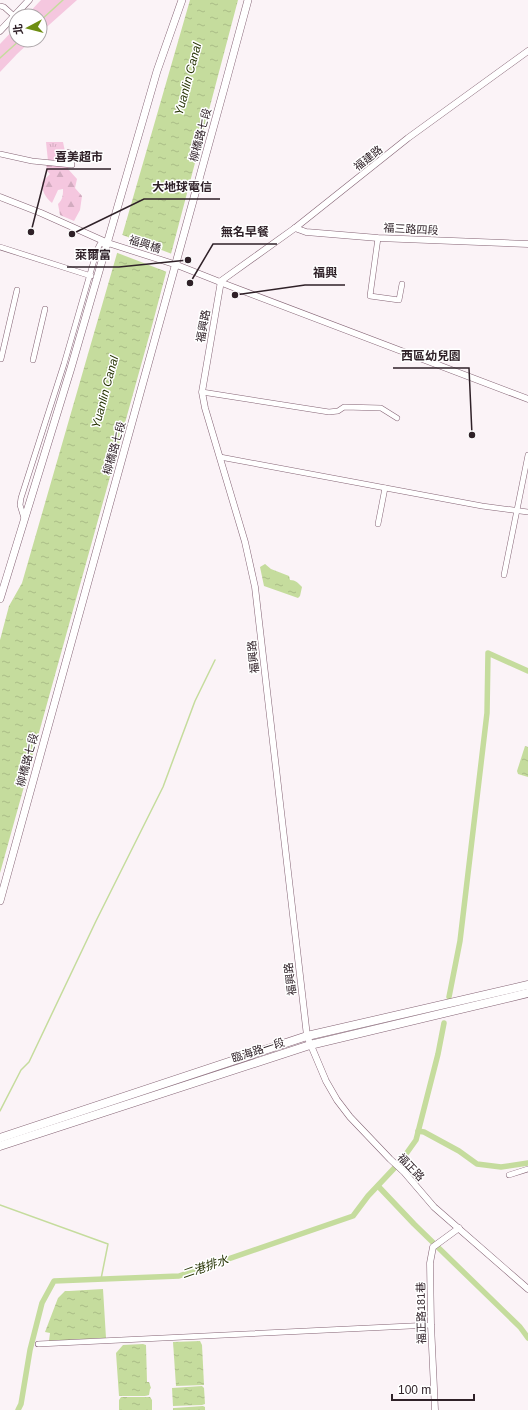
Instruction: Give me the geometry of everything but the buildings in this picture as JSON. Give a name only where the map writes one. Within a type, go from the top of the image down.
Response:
[{"type":"main road","points":[[0,599],[71,368],[158,71],[182,0]]},
{"type":"main road","name":"柳橋路七段","points":[[0,901],[83,597],[177,265],[248,0]]},
{"type":"main road","name":"臨海路一段","points":[[0,1138],[307,1036],[528,985]]},
{"type":"main road","name":"臨海路一段","points":[[0,1146],[310,1045],[528,993]]},
{"type":"street","points":[[22,8],[29,0]]},
{"type":"street","points":[[0,31],[8,22]]},
{"type":"street","name":"福建路","points":[[221,281],[294,228],[408,138],[528,51]]},
{"type":"street","points":[[0,154],[32,161],[72,165],[69,152]]},
{"type":"street","name":"福興橋","points":[[0,197],[41,213],[108,243],[169,262],[221,281],[230,286],[528,399]]},
{"type":"street","name":"福三路四段","points":[[294,228],[306,232],[378,238],[528,244]]},
{"type":"street","points":[[378,238],[370,296],[399,300],[402,284]]},
{"type":"street","points":[[24,518],[20,505],[21,498],[64,367],[97,250],[100,244],[108,243]]},
{"type":"street","points":[[0,247],[90,276]]},
{"type":"street","name":"福興路","points":[[221,281],[202,392],[205,408],[245,542],[255,587],[307,1036]]},
{"type":"street","points":[[1,359],[17,290]]},
{"type":"street","points":[[34,360],[45,309]]},
{"type":"street","points":[[202,392],[329,412],[338,411],[344,407],[381,408],[397,418]]},
{"type":"street","points":[[504,575],[528,455]]},
{"type":"street","points":[[220,457],[482,506],[528,512]]},
{"type":"street","points":[[378,524],[385,488]]},
{"type":"street","name":"福正路","points":[[307,1036],[326,1081],[350,1118],[400,1168],[434,1207],[528,1289]]},
{"type":"street","points":[[509,1175],[528,1169]]},
{"type":"street","name":"福正路181巷","points":[[436,1410],[431,1325],[430,1263],[433,1247],[459,1228]]},
{"type":"street","points":[[38,1344],[431,1325]]},
{"type":"green space","points":[[41,0],[77,0],[48,26],[48,8],[34,8]]},
{"type":"green space","points":[[8,36],[8,48],[23,48],[0,72],[0,44]]},
{"type":"green space","points":[[46,142],[63,142],[67,161],[48,161]]},
{"type":"green space","points":[[62,151],[72,155],[68,169],[77,179],[75,188],[82,196],[80,210],[74,221],[60,215],[58,204],[62,197],[63,189],[58,190],[52,203],[43,191],[42,182],[50,174],[47,171],[46,161],[56,161]]},
{"type":"water","name":"Yuanlin Canal","points":[[190,0],[238,0],[153,322],[0,873],[0,640],[9,606],[22,583]]},
{"type":"water","points":[[265,564],[271,569],[289,576],[290,580],[298,583],[302,587],[300,596],[298,598],[264,586],[260,567]]},
{"type":"water","points":[[525,746],[528,747],[528,777],[518,774],[517,771]]},
{"type":"water","points":[[103,1289],[106,1338],[49,1341],[50,1333],[45,1332],[58,1298],[65,1291]]},
{"type":"water","points":[[200,1341],[202,1345],[204,1385],[176,1386],[173,1342]]},
{"type":"water","points":[[123,1345],[146,1345],[147,1382],[149,1382],[151,1388],[149,1395],[119,1396],[116,1353]]},
{"type":"water","points":[[202,1386],[204,1388],[205,1404],[173,1406],[172,1388]]},
{"type":"water","points":[[121,1397],[150,1397],[152,1400],[152,1410],[119,1410],[119,1400]]},
{"type":"water","points":[[205,1407],[205,1410],[173,1410],[173,1408]]},
{"type":"pier","points":[[120,234],[172,254],[167,272],[115,252]]},
{"type":"waterway","points":[[48,14],[63,0]]},
{"type":"waterway","points":[[0,58],[11,48]]},
{"type":"waterway","points":[[449,997],[460,941],[487,713],[488,653],[528,671]]},
{"type":"waterway","points":[[0,1111],[21,1070],[29,1062],[96,921],[163,787],[195,701],[215,660]]},
{"type":"waterway","name":"二港排水","points":[[18,1410],[21,1404],[30,1350],[42,1303],[54,1281],[179,1276],[353,1216],[368,1196],[401,1161],[416,1140],[438,1054],[444,1023]]},
{"type":"waterway","points":[[418,1131],[424,1132],[459,1151],[477,1164],[501,1167],[528,1163]]},
{"type":"waterway","points":[[378,1186],[414,1224],[520,1327],[528,1338]]},
{"type":"waterway","points":[[0,1205],[108,1244],[101,1279]]},
{"type":"place","name":"喜美超市","points":[[31,232]]},
{"type":"place","name":"大地球電信","points":[[72,234]]},
{"type":"place","name":"萊爾富","points":[[188,260]]},
{"type":"place","name":"無名早餐","points":[[190,283]]},
{"type":"place","name":"福興","points":[[235,295]]},
{"type":"place","name":"西區幼兒園","points":[[472,435]]}]
